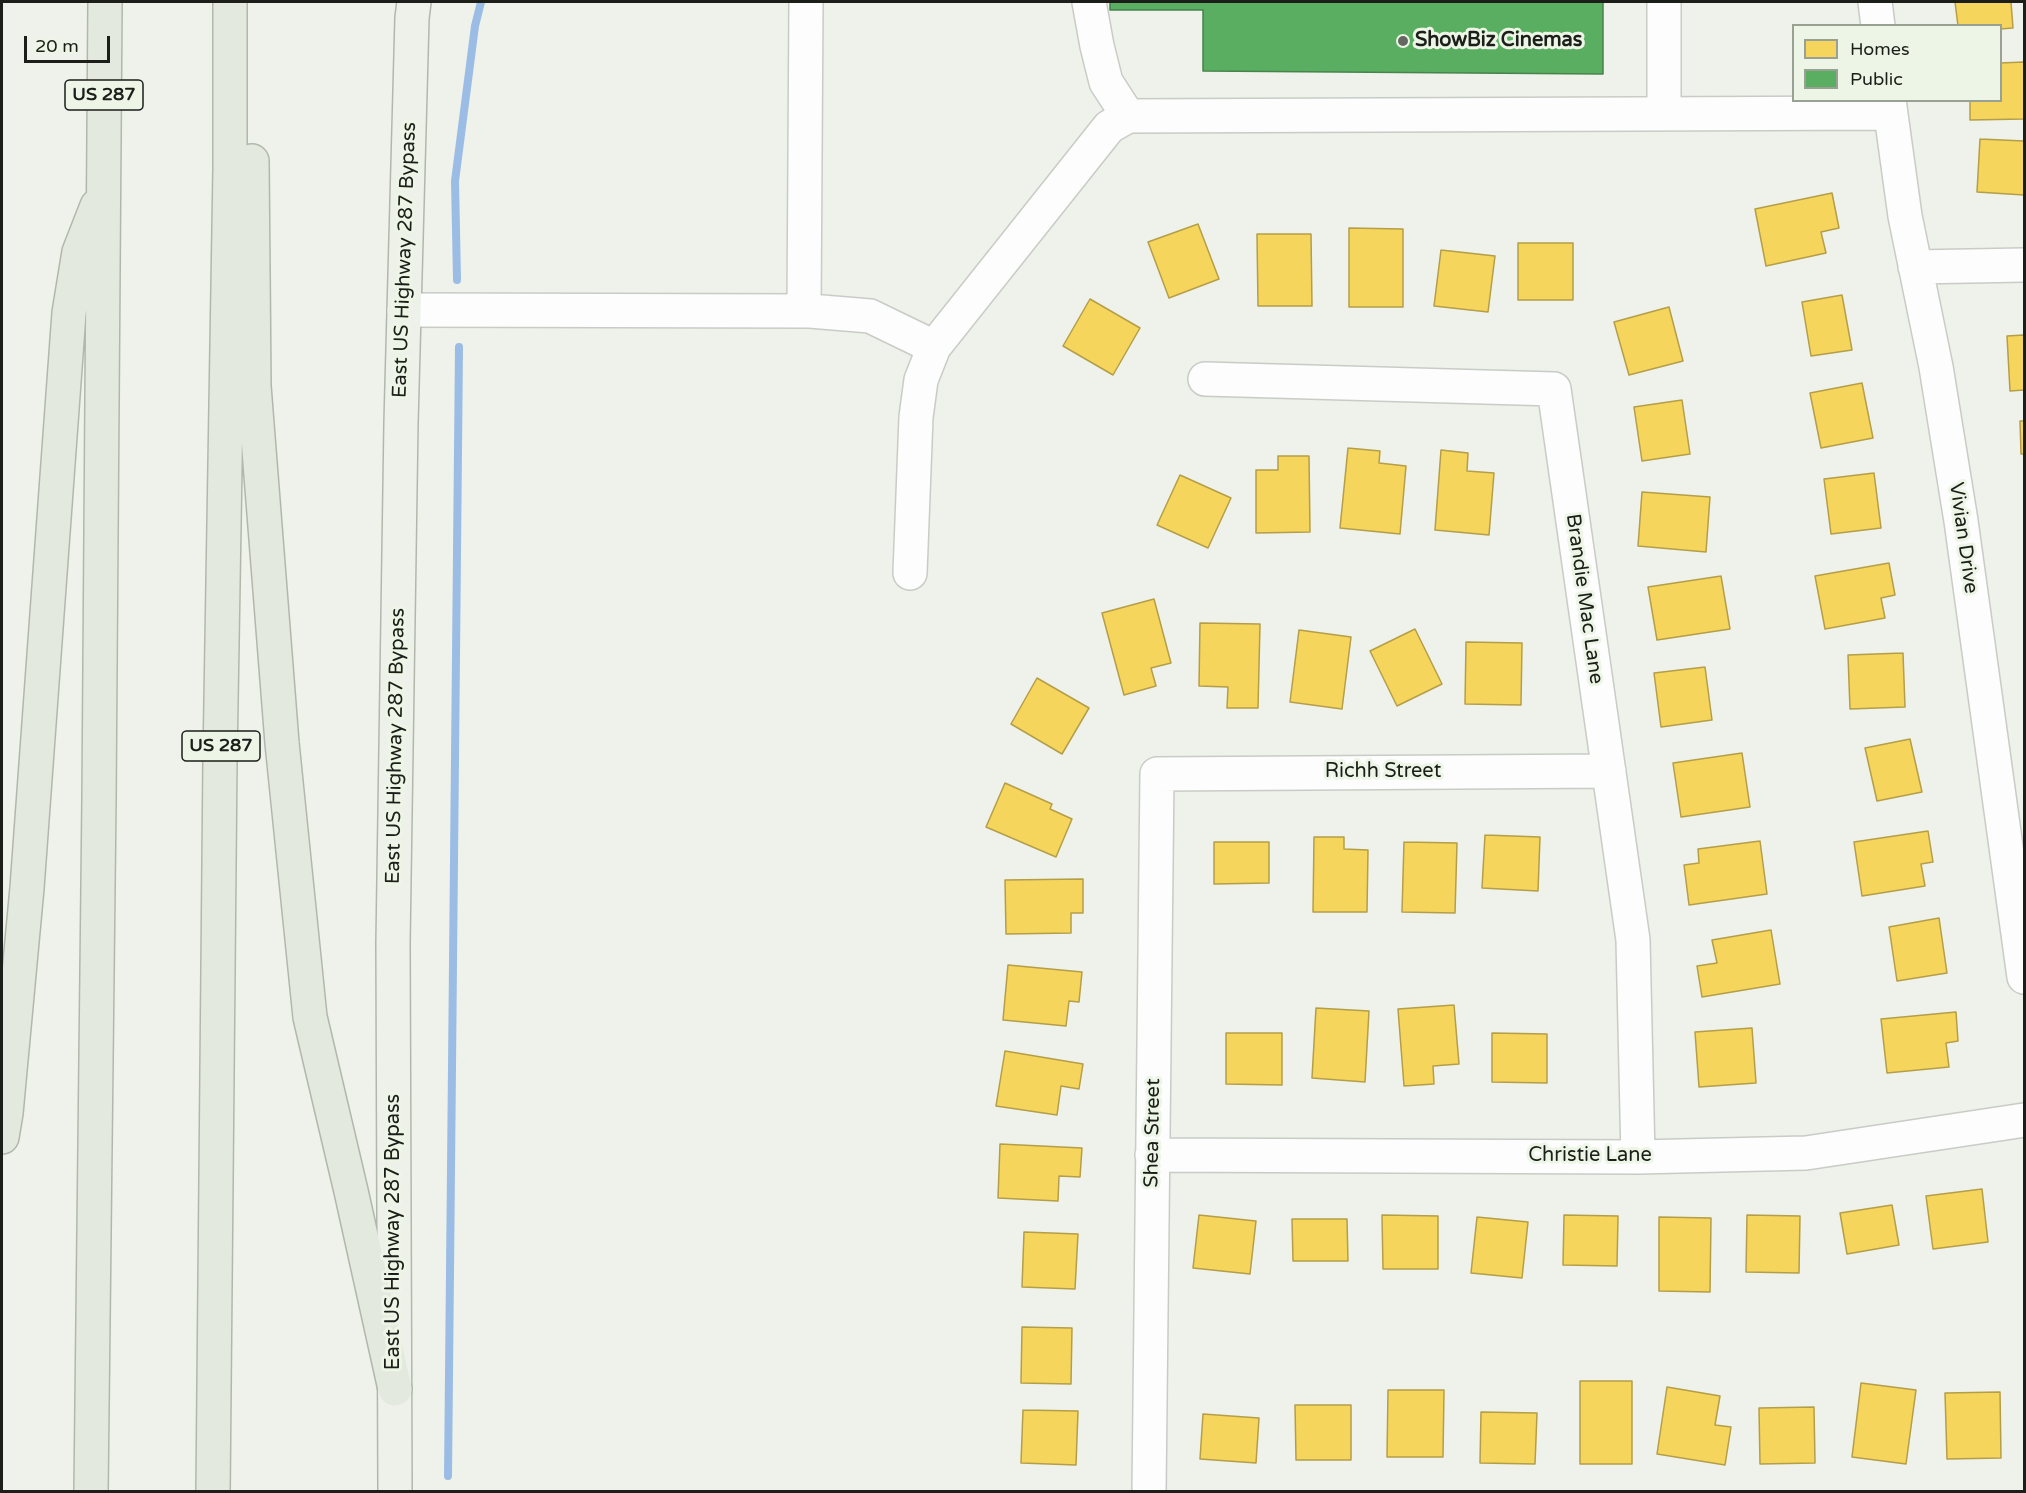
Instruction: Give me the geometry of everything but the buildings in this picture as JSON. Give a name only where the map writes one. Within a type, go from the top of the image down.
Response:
[{"type":"highway","name":"US 287","points":[[91,1491],[100,787],[105,2]]},
{"type":"highway","name":"US 287","points":[[213,1491],[230,169],[230,2]]},
{"type":"highway","points":[[251,2],[254,386],[282,743],[309,1017],[395,1389]]},
{"type":"highway","points":[[2,1137],[27,888],[69,313],[79,252],[104,188]]},
{"type":"main road","name":"East US Highway 287 Bypass","points":[[395,1491],[393,943],[404,310],[414,2]]},
{"type":"street","points":[[804,311],[806,2]]},
{"type":"street","points":[[1089,2],[1106,82],[1128,116]]},
{"type":"street","points":[[1664,2],[1664,114]]},
{"type":"street","points":[[1875,2],[1878,24]]},
{"type":"street","points":[[910,573],[916,417],[921,380],[934,347],[1109,127],[1128,116],[1664,114],[1890,107]]},
{"type":"street","name":"Vivian Drive","points":[[1890,107],[1905,216],[1936,367],[1959,510],[2025,977]]},
{"type":"street","points":[[1915,267],[2025,265]]},
{"type":"street","points":[[404,310],[804,311],[870,316],[934,347]]},
{"type":"street","name":"Brandie Mac Lane","points":[[1205,379],[1554,389],[1633,940],[1638,1157]]},
{"type":"street","name":"Richh Street","points":[[1157,774],[1609,771]]},
{"type":"street","name":"Shea Street","points":[[1149,1491],[1157,774]]},
{"type":"street","name":"Christie Lane","points":[[1152,1155],[1638,1157],[1806,1154],[2025,1120]]},
{"type":"waterway","points":[[457,280],[455,181],[475,26],[481,2]]},
{"type":"waterway","points":[[448,1476],[459,347]]},
{"type":"place","name":"ShowBiz Cinemas","points":[[1403,41]]}]
